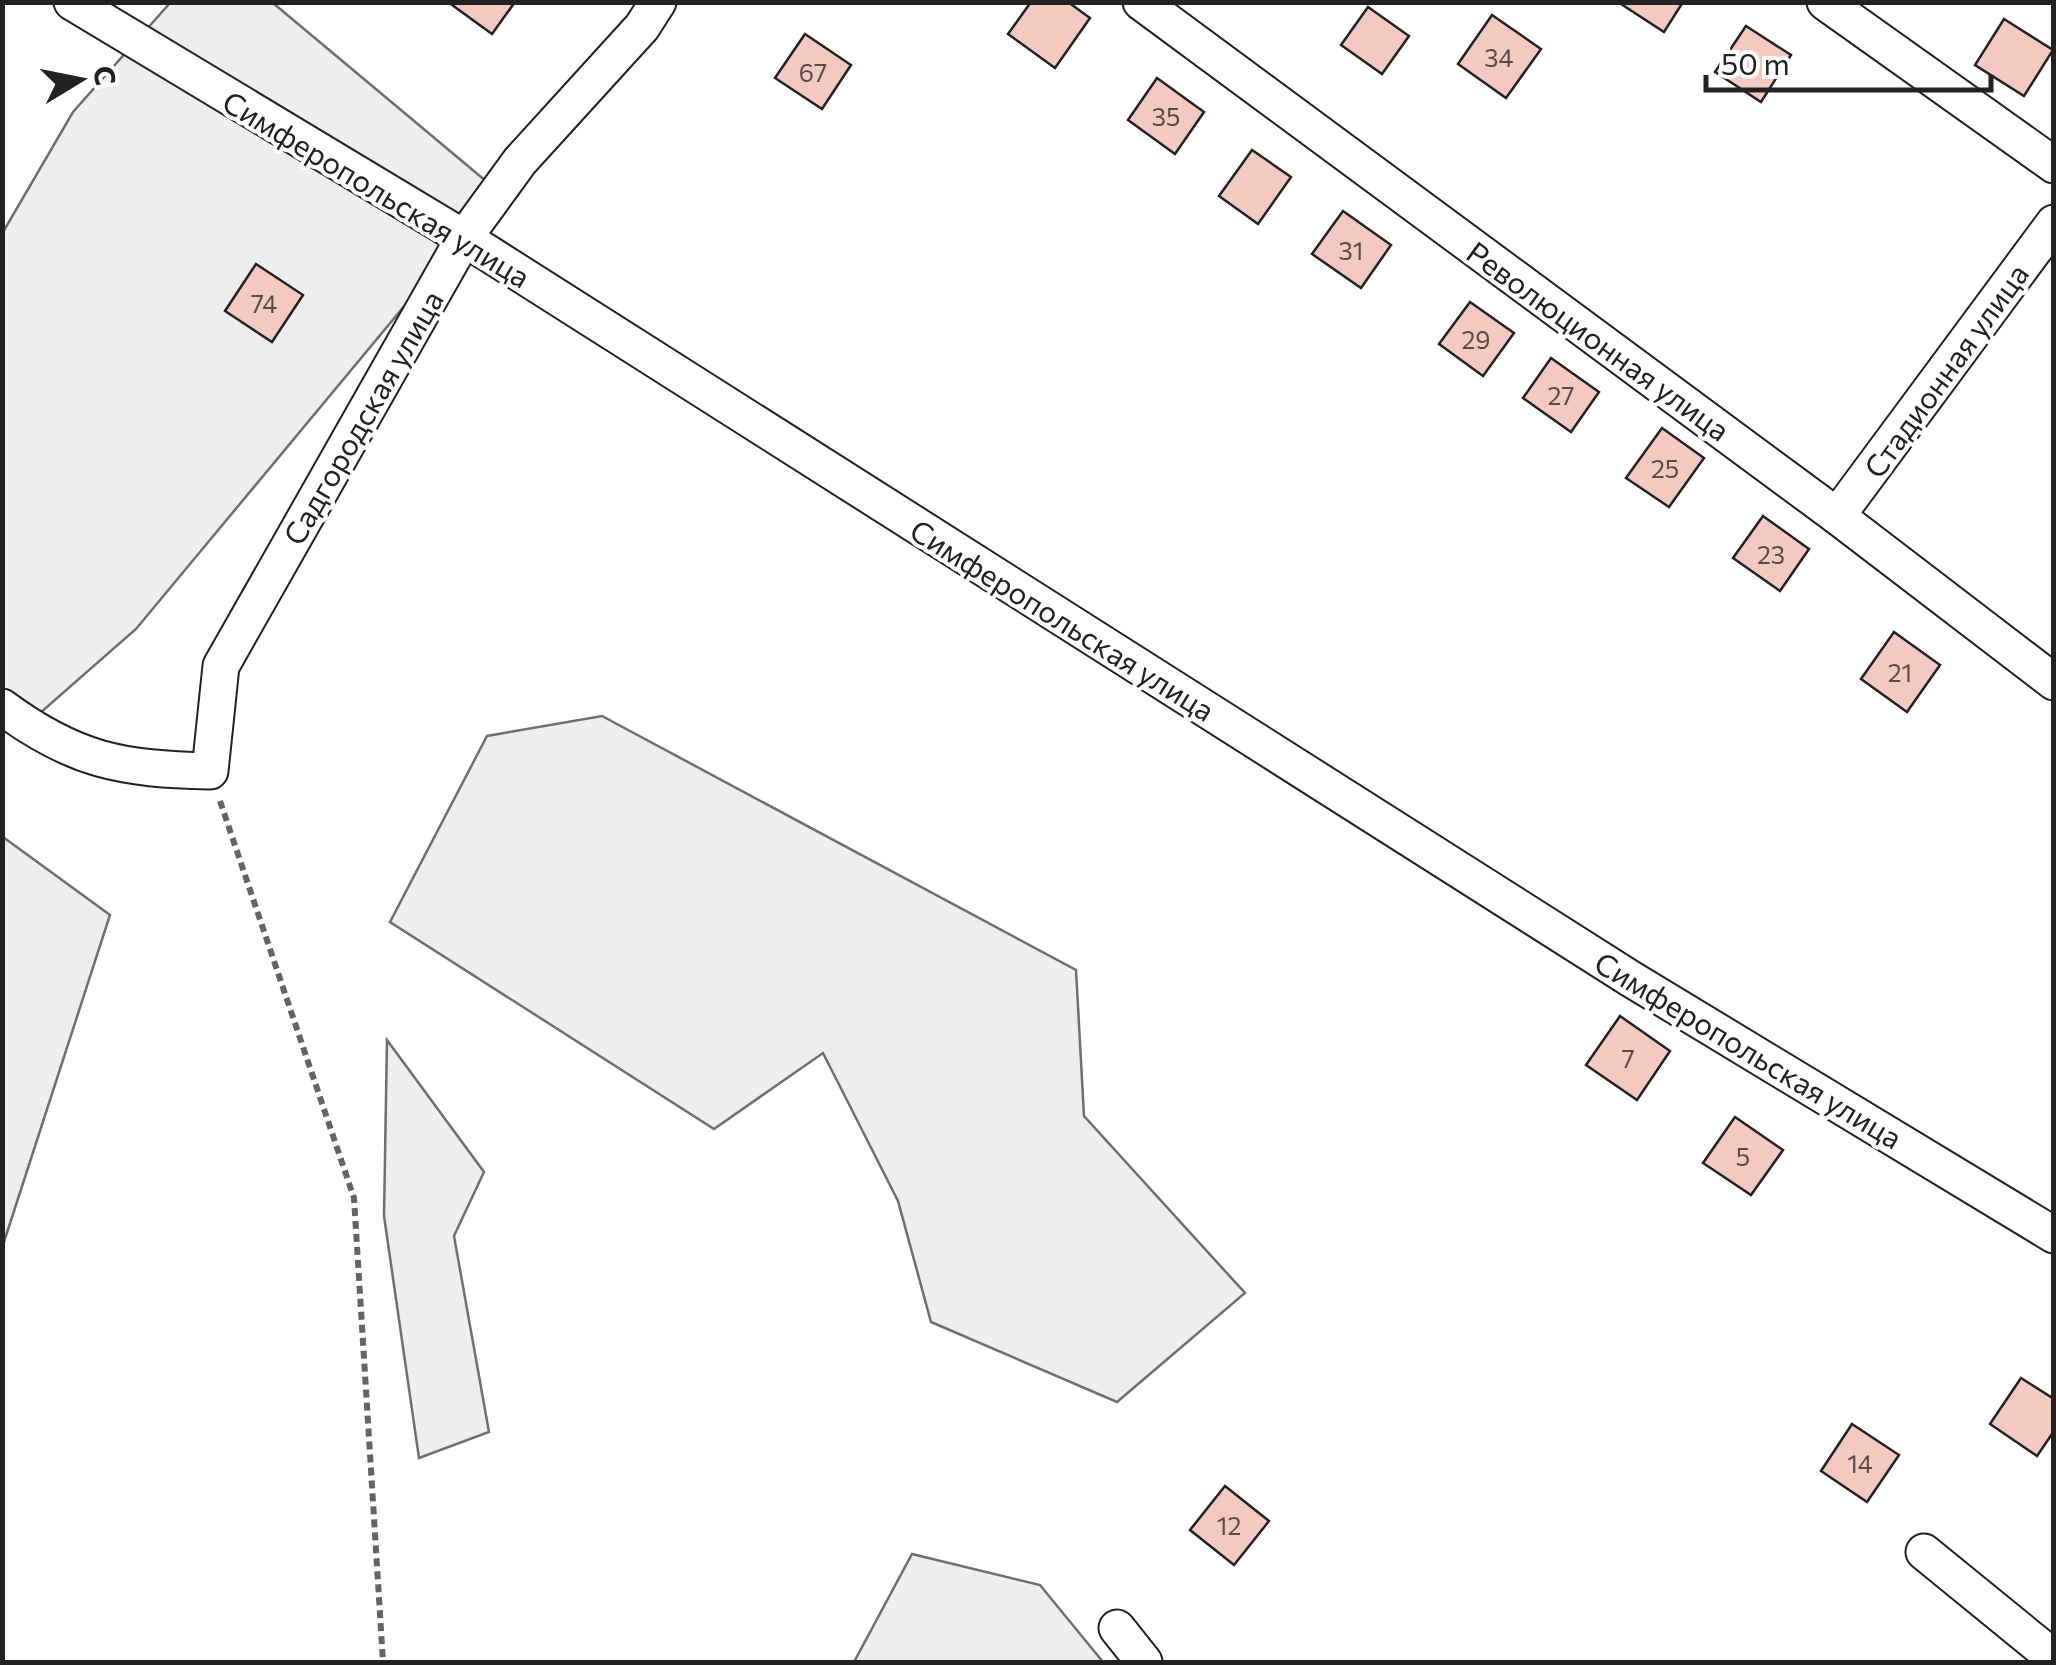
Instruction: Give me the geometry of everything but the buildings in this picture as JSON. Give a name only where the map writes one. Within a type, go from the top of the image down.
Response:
[{"type":"street","name":"Симферопольская улица","points":[[72,2],[464,238],[1615,969],[2054,1235]]},
{"type":"street","name":"Садгородская улица","points":[[210,772],[220,666],[464,238],[520,161],[642,26],[658,2]]},
{"type":"street","name":"Революционная улица","points":[[1140,2],[1837,516],[2054,682]]},
{"type":"street","points":[[1825,2],[2054,165]]},
{"type":"street","name":"Стадионная улица","points":[[1837,516],[2054,223]]},
{"type":"street","points":[[2,707],[45,738],[133,769],[210,772]]},
{"type":"street","points":[[1924,1552],[2054,1658]]},
{"type":"street","points":[[1117,1628],[1144,1662]]},
{"type":"path","points":[[210,772],[354,1198],[383,1662]]},
{"type":"shaded area","points":[[170,3],[273,3],[499,192],[136,629],[15,735],[3,722],[3,232],[73,112]]},
{"type":"shaded area","points":[[602,716],[1076,970],[1084,1116],[1245,1293],[1117,1402],[931,1322],[898,1201],[823,1053],[714,1129],[390,922],[487,736]]},
{"type":"shaded area","points":[[3,837],[110,915],[3,1245]]},
{"type":"shaded area","points":[[387,1040],[484,1172],[454,1236],[489,1432],[419,1458],[384,1216]]},
{"type":"shaded area","points":[[912,1554],[1040,1585],[1103,1662],[854,1662]]}]
